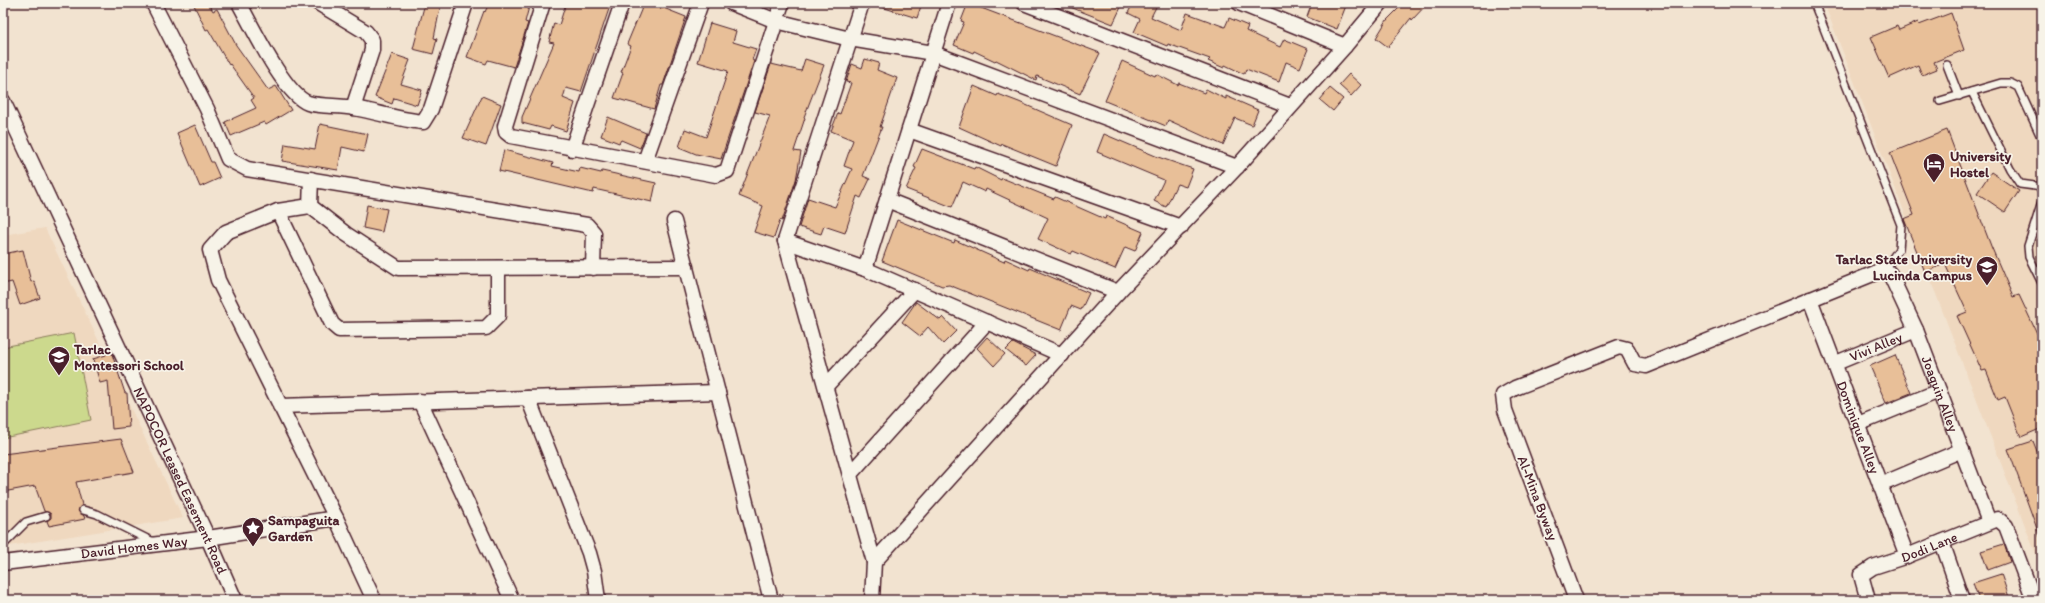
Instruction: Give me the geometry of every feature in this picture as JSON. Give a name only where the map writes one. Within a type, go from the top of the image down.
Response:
[{"type":"street","points":[[153,3],[207,109],[228,159],[247,169],[311,179],[357,189],[587,225],[594,233],[593,268]]},
{"type":"street","points":[[239,3],[281,77],[293,92],[308,103],[353,108],[423,122],[431,109],[466,3]]},
{"type":"street","points":[[318,3],[366,32],[372,40],[372,50],[353,108]]},
{"type":"street","points":[[543,3],[505,126],[506,132],[511,136],[572,149],[716,175],[727,171],[782,3]]},
{"type":"street","points":[[572,149],[622,3]]},
{"type":"street","points":[[645,161],[701,3]]},
{"type":"street","points":[[731,3],[776,21],[850,39],[933,53],[1237,167]]},
{"type":"street","points":[[862,3],[785,241],[874,562],[872,600]]},
{"type":"street","points":[[865,269],[949,3]]},
{"type":"street","points":[[1024,3],[1290,106]]},
{"type":"street","points":[[1239,3],[1345,46]]},
{"type":"street","points":[[874,562],[1118,292],[1237,167],[1345,46],[1381,3]]},
{"type":"street","name":"NAPOCOR Leased Easement Road","points":[[3,101],[208,538],[235,600]]},
{"type":"street","points":[[909,130],[1181,226]]},
{"type":"street","points":[[310,206],[311,179]]},
{"type":"street","points":[[887,200],[1118,292]]},
{"type":"street","points":[[374,600],[336,518],[218,280],[210,250],[226,232],[278,211],[310,206],[346,234],[398,268],[686,267]]},
{"type":"street","points":[[278,211],[332,324],[339,330],[486,328],[498,316],[498,268]]},
{"type":"street","points":[[674,221],[771,600]]},
{"type":"street","points":[[785,241],[865,269],[1062,354]]},
{"type":"street","points":[[1810,299],[1885,269]]},
{"type":"street","name":"Joaquin Alley","points":[[1885,269],[1890,274],[1916,330],[1962,450],[1994,521],[2006,526],[2034,600]]},
{"type":"street","points":[[826,385],[915,290]]},
{"type":"street","name":"Dominique Alley","points":[[1810,299],[1836,363],[1907,556]]},
{"type":"street","name":"Al-Mina Byway","points":[[1576,600],[1505,410],[1503,396],[1515,388],[1619,347],[1627,350],[1635,364],[1646,366],[1810,299]]},
{"type":"street","points":[[850,474],[988,322]]},
{"type":"street","name":"Vivi Alley","points":[[1836,363],[1916,330]]},
{"type":"street","points":[[1858,424],[1939,391]]},
{"type":"street","points":[[280,406],[718,392]]},
{"type":"street","points":[[528,398],[589,553],[594,571],[598,600]]},
{"type":"street","points":[[420,401],[512,600]]},
{"type":"street","points":[[1880,485],[1962,450]]},
{"type":"street","name":"David Homes Way","points":[[3,563],[208,538],[336,518]]},
{"type":"street","name":"Dodi Lane","points":[[1867,600],[1861,575],[1873,567],[1907,556],[1994,521]]},
{"type":"street","points":[[1942,542],[1962,600]]},
{"type":"lane","points":[[1814,3],[1901,225],[1900,249],[1885,269]]},
{"type":"lane","points":[[1947,65],[1959,96]]},
{"type":"lane","points":[[1940,101],[2001,83],[2010,83],[2018,87],[2042,139]]},
{"type":"lane","points":[[1972,92],[2010,169],[2020,184],[2042,187]]},
{"type":"lane","points":[[2042,202],[2028,246],[2029,257],[2042,283]]},
{"type":"lane","points":[[83,510],[97,514],[157,544]]},
{"type":"lane","points":[[3,545],[26,522],[46,516]]},
{"type":"shaded area","name":"Tarlac State University Lucinda Campus","points":[[1824,3],[2042,3],[2042,570]]},
{"type":"shaded area","name":"Tarlac Montessori School","points":[[45,228],[183,518],[3,547],[3,235]]},
{"type":"green space","points":[[74,333],[91,420],[3,438],[3,347]]},
{"type":"building","points":[[193,3],[208,3],[213,11],[217,9],[236,45],[268,90],[276,86],[291,110],[266,125],[264,122],[231,136],[225,122],[256,108],[251,100],[254,98],[230,64],[229,65],[208,29],[206,30]]},
{"type":"building","points":[[425,3],[441,3],[434,38],[437,39],[433,54],[413,49]]},
{"type":"building","points":[[489,3],[530,3],[525,22],[528,23],[514,67],[488,60],[486,64],[467,57],[484,11],[485,12]]},
{"type":"building","points":[[566,3],[611,3],[581,92],[566,88],[563,98],[575,103],[566,131],[551,126],[549,130],[522,123],[522,117],[554,43],[549,42],[554,23],[559,25]]},
{"type":"building","points":[[644,3],[651,3],[686,17],[663,85],[661,85],[654,109],[614,98],[623,73],[621,72],[631,46],[627,44]]},
{"type":"building","points":[[879,3],[922,3],[917,18],[878,6]]},
{"type":"building","points":[[968,3],[1100,53],[1080,94],[1037,76],[1036,80],[996,60],[995,61],[974,51],[973,53],[954,45],[964,22],[961,21]]},
{"type":"building","points":[[1060,3],[1123,3],[1113,24]]},
{"type":"building","points":[[1133,3],[1158,3],[1151,17],[1181,30],[1187,13],[1225,27],[1229,18],[1248,26],[1246,31],[1280,47],[1284,39],[1308,49],[1300,68],[1286,62],[1279,82],[1246,69],[1244,74],[1225,65],[1224,68],[1208,61],[1210,59],[1168,44],[1167,46],[1134,32],[1140,19],[1128,13]]},
{"type":"building","points":[[1312,3],[1347,3],[1337,29],[1307,17]]},
{"type":"building","points":[[1394,3],[1428,3],[1412,20],[1411,18],[1388,47],[1376,38],[1387,20],[1399,8]]},
{"type":"building","points":[[1951,13],[1964,50],[1934,62],[1937,69],[1922,75],[1918,65],[1889,78],[1871,37],[1897,26],[1899,30],[1918,22],[1919,25]]},
{"type":"building","points":[[710,23],[736,31],[733,42],[756,49],[752,60],[754,61],[721,159],[696,154],[679,147],[685,129],[706,137],[728,71],[698,62]]},
{"type":"building","points":[[392,54],[410,60],[401,84],[422,90],[417,105],[394,98],[392,104],[375,97]]},
{"type":"building","points":[[805,59],[824,65],[804,117],[805,118],[794,151],[801,152],[796,180],[782,221],[780,220],[774,238],[754,232],[763,206],[739,196],[770,116],[755,112],[771,64],[801,71]]},
{"type":"building","points":[[865,59],[879,63],[877,70],[897,78],[880,127],[882,127],[863,176],[870,179],[861,198],[857,196],[845,233],[824,226],[821,234],[799,227],[808,198],[835,207],[852,169],[844,166],[853,140],[831,131],[838,113],[840,114],[851,83],[846,82],[852,64],[862,68]]},
{"type":"building","points":[[1122,61],[1155,76],[1156,74],[1178,85],[1179,83],[1204,93],[1206,89],[1226,99],[1226,96],[1258,110],[1252,125],[1235,118],[1223,145],[1168,120],[1166,126],[1105,101]]},
{"type":"building","points":[[1349,74],[1361,85],[1351,96],[1339,85]]},
{"type":"building","points":[[974,86],[997,96],[998,94],[1019,102],[1072,125],[1056,166],[1002,144],[1001,146],[959,127]]},
{"type":"building","points":[[1330,88],[1343,99],[1333,111],[1320,100]]},
{"type":"building","points":[[482,96],[501,104],[486,146],[463,138]]},
{"type":"building","points":[[608,117],[646,133],[640,148],[621,140],[619,143],[601,136]]},
{"type":"building","points":[[320,124],[368,134],[364,152],[342,147],[338,170],[282,161],[285,144],[315,149]]},
{"type":"building","points":[[195,125],[211,162],[213,162],[220,178],[200,187],[177,133]]},
{"type":"building","points":[[1947,130],[1991,246],[2013,297],[2019,295],[2042,344],[2038,345],[2042,355],[2042,428],[2021,437],[2005,397],[1998,400],[1986,370],[1982,371],[1957,316],[1967,312],[1945,264],[1925,272],[1904,219],[1914,215],[1890,153]]},
{"type":"building","points":[[1104,134],[1158,157],[1193,169],[1186,187],[1177,184],[1166,207],[1154,201],[1164,180],[1097,152]]},
{"type":"building","points":[[922,149],[974,169],[975,167],[1001,180],[1002,178],[1054,199],[1055,197],[1105,219],[1106,216],[1143,232],[1135,251],[1125,247],[1115,269],[1073,251],[1071,254],[1038,239],[1048,218],[986,189],[985,192],[963,182],[952,207],[906,189],[916,168],[914,167]]},
{"type":"building","points":[[504,150],[553,163],[552,166],[579,172],[580,168],[601,173],[602,171],[656,183],[652,202],[594,189],[593,193],[499,171]]},
{"type":"building","points":[[1991,172],[2019,191],[2005,212],[1977,193]]},
{"type":"building","points":[[367,205],[387,209],[382,232],[363,228]]},
{"type":"building","points":[[897,220],[954,243],[955,240],[1004,262],[1005,259],[1029,270],[1030,268],[1089,293],[1081,310],[1071,306],[1061,330],[949,285],[942,286],[882,261]]},
{"type":"building","points":[[23,250],[31,282],[34,281],[40,298],[20,305],[12,282],[3,284],[3,254]]},
{"type":"building","points":[[916,302],[940,320],[943,317],[956,331],[943,344],[928,327],[920,336],[902,322]]},
{"type":"building","points":[[987,337],[1005,354],[994,366],[977,348]]},
{"type":"building","points":[[1013,343],[1036,355],[1026,366],[1006,350]]},
{"type":"building","points":[[106,351],[111,351],[125,393],[127,393],[129,427],[112,429],[108,381],[100,383],[93,359],[106,355]]},
{"type":"building","points":[[1895,355],[1911,393],[1886,403],[1870,366]]},
{"type":"building","points":[[121,439],[134,472],[76,482],[82,505],[78,511],[84,516],[85,519],[49,526],[47,521],[51,518],[51,514],[44,511],[35,486],[3,492],[3,454]]},
{"type":"building","points":[[2033,441],[2042,464],[2042,537],[2040,537],[2008,449]]},
{"type":"building","points":[[2004,544],[2010,562],[1988,570],[1981,551]]},
{"type":"building","points":[[2001,574],[2010,600],[1979,600],[1973,583]]},
{"type":"place","name":"University Hostel","points":[[1934,184]]},
{"type":"place","name":"Tarlac State University Lucinda Campus","points":[[1987,286]]},
{"type":"place","name":"Tarlac Montessori School","points":[[59,376]]},
{"type":"place","name":"Sampaguita Garden","points":[[253,548]]}]
